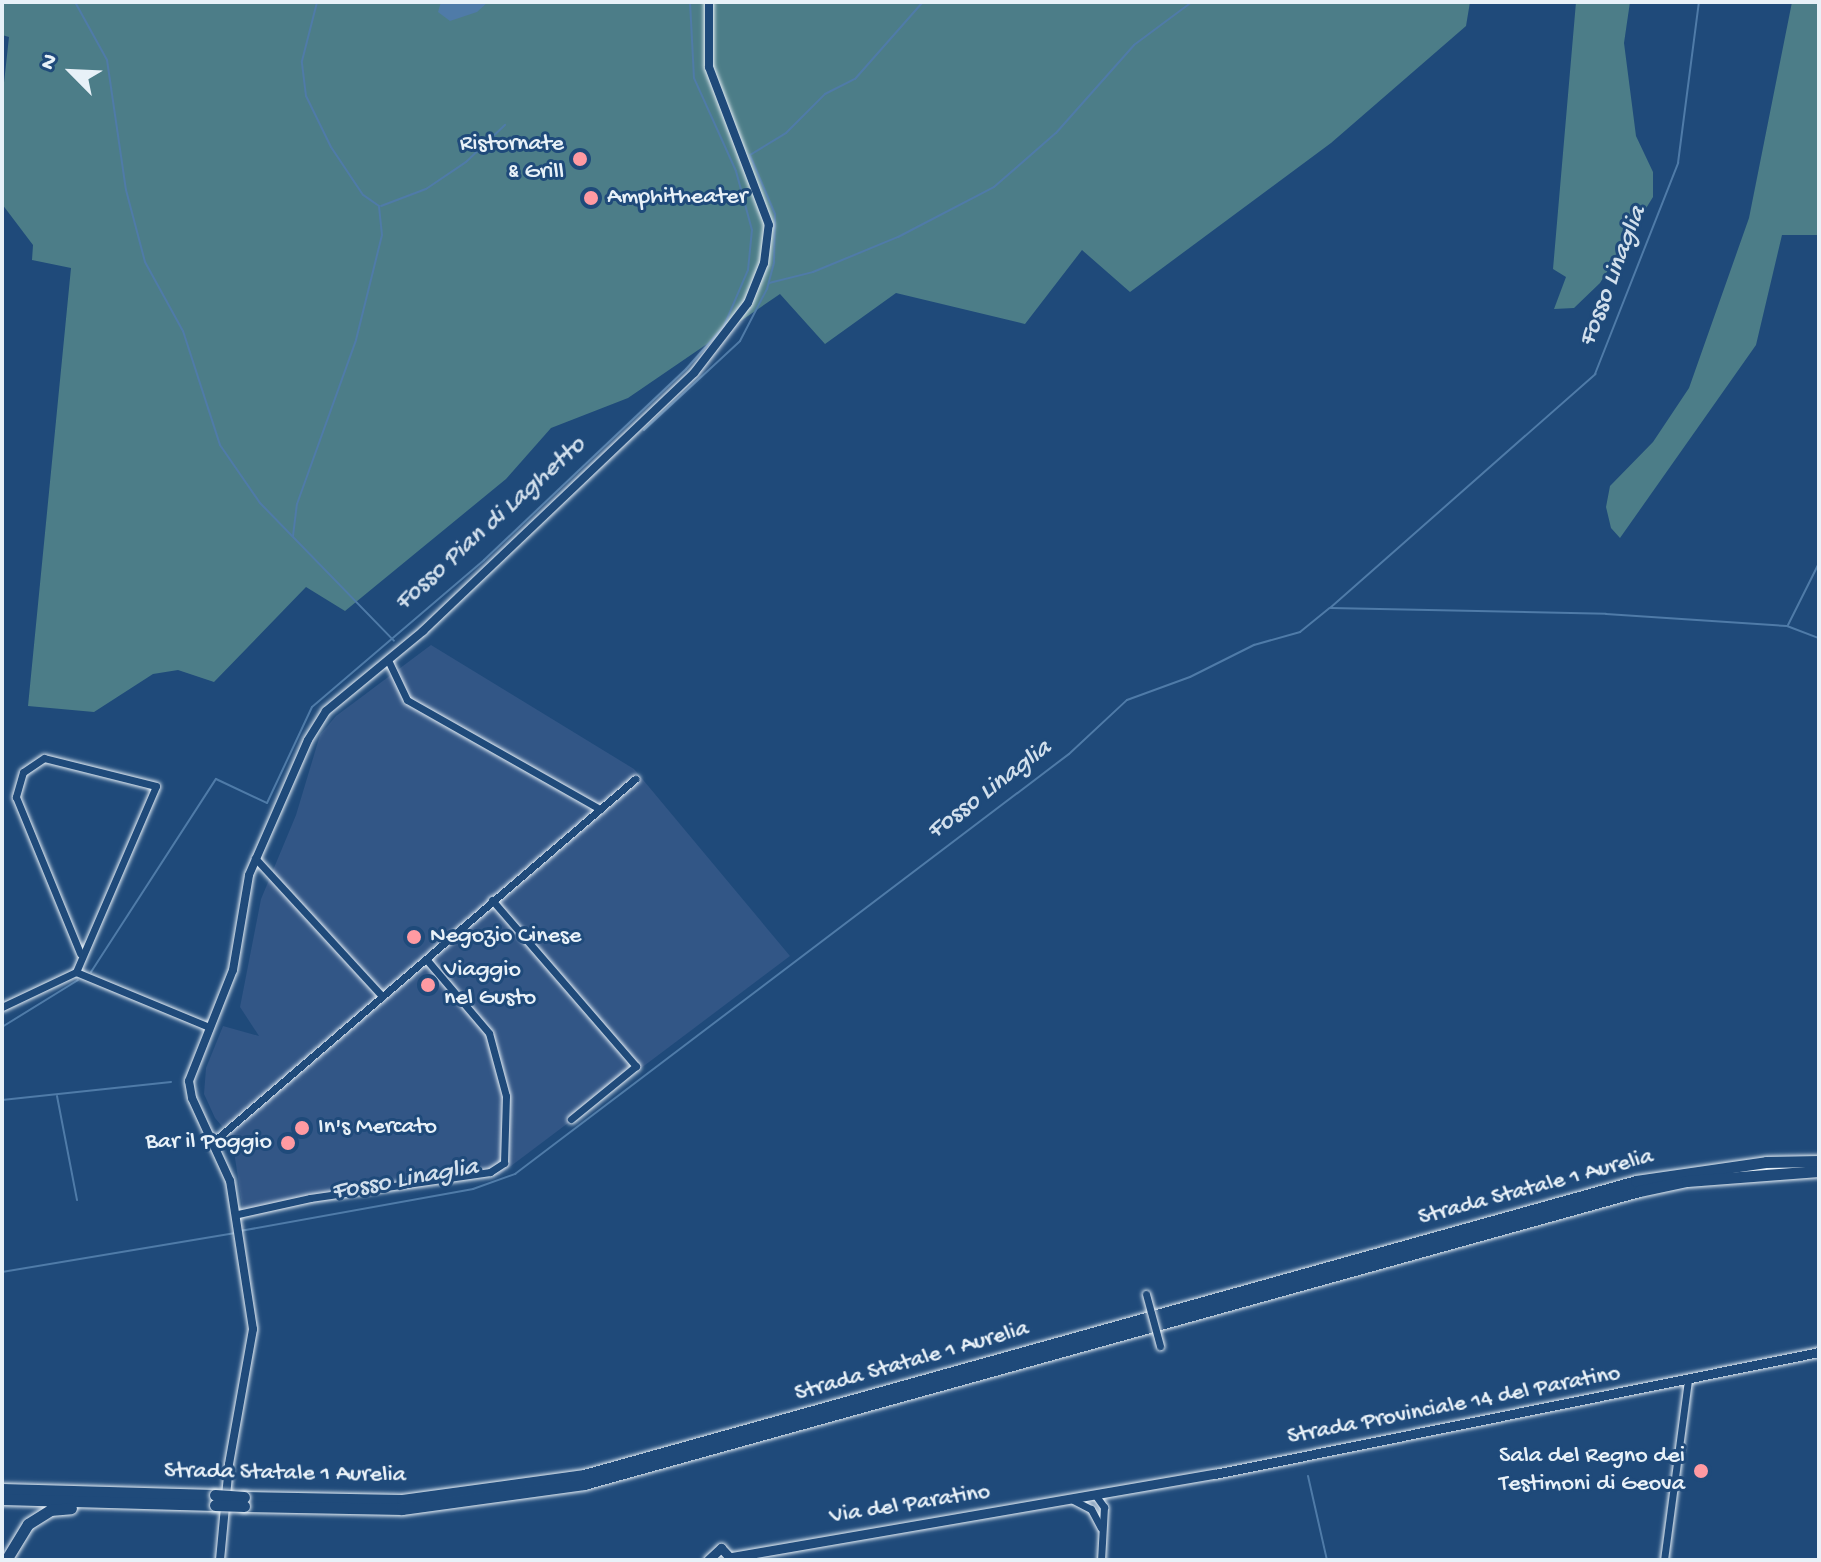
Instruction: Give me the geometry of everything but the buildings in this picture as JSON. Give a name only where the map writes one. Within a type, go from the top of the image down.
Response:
[{"type":"highway","name":"Strada Statale 1 Aurelia","points":[[244,1501],[402,1500],[584,1475],[1636,1181],[1766,1162],[1819,1161]]},
{"type":"highway","name":"Strada Statale 1 Aurelia","points":[[2,1489],[402,1509],[584,1484],[1639,1191],[1687,1181],[1819,1171]]},
{"type":"highway","name":"Strada Statale 1 Aurelia","points":[[2,1499],[106,1502],[215,1500]]},
{"type":"highway","points":[[6,1560],[18,1535],[42,1514],[96,1509],[106,1502]]},
{"type":"main road","name":"Strada Provinciale 14 del Paratino","points":[[1096,1496],[1819,1352]]},
{"type":"main road","name":"Via del Paratino","points":[[708,1560],[718,1548],[732,1558],[1096,1496]]},
{"type":"street","points":[[220,1560],[231,1451],[252,1355],[241,1236],[228,1173],[189,1091],[192,1065],[233,970],[255,858],[319,719],[388,660],[694,373],[748,303],[764,263],[769,225],[709,67],[709,2]]},
{"type":"street","points":[[388,660],[407,700],[600,809]]},
{"type":"street","points":[[76,972],[80,953],[156,786],[44,758],[23,772],[16,797],[80,953]]},
{"type":"street","points":[[213,1142],[635,779]]},
{"type":"street","points":[[255,858],[382,996]]},
{"type":"street","points":[[492,900],[636,1066],[571,1119]]},
{"type":"street","points":[[238,1218],[258,1210],[490,1172],[504,1163],[506,1096],[492,1042],[479,1018],[426,959]]},
{"type":"street","points":[[2,1007],[76,972],[209,1027]]},
{"type":"street","points":[[1146,1294],[1160,1346]]},
{"type":"street","points":[[1664,1560],[1688,1379]]},
{"type":"street","points":[[1100,1517],[1110,1500],[1121,1492]]},
{"type":"street","points":[[1096,1496],[1103,1534],[1101,1560]]},
{"type":"street","points":[[1073,1500],[1100,1517]]},
{"type":"shaded area","points":[[441,2],[488,2],[477,12],[450,21],[438,12]]},
{"type":"shaded area","points":[[431,645],[634,769],[790,956],[499,1175],[305,1204],[244,1218],[232,1138],[215,1118],[204,1094],[206,1068],[223,1026],[259,1036],[240,1007],[261,899],[296,815],[320,735],[336,716]]},
{"type":"green space","points":[[2,2],[1470,2],[1466,26],[1331,143],[1130,292],[1082,250],[1025,324],[896,293],[825,344],[780,294],[628,398],[551,428],[506,479],[345,611],[306,587],[214,682],[178,670],[153,674],[94,712],[28,706],[71,268],[32,260],[33,245],[2,204],[2,101],[9,37],[2,35]]},
{"type":"green space","points":[[1576,2],[1630,2],[1624,43],[1636,136],[1653,172],[1653,197],[1600,283],[1574,308],[1554,309],[1566,277],[1553,269]]},
{"type":"green space","points":[[1792,2],[1819,2],[1819,235],[1782,235],[1756,345],[1620,538],[1611,528],[1606,507],[1610,486],[1653,442],[1689,388],[1749,218]]},
{"type":"waterway","points":[[75,2],[107,60],[126,190],[145,262],[183,331],[220,445],[260,503],[394,641]]},
{"type":"waterway","points":[[293,536],[297,504],[356,340],[382,235],[379,206],[363,195],[331,147],[306,96],[302,61],[317,2]]},
{"type":"waterway","name":"Fosso Pian di Laghetto","points":[[91,972],[216,779],[267,803],[312,707],[484,560],[686,369],[724,326],[748,270],[752,230],[736,171],[694,78],[690,2]]},
{"type":"waterway","points":[[644,430],[740,341],[767,289],[774,262],[775,214],[750,155],[786,133],[825,94],[855,79],[923,2]]},
{"type":"waterway","points":[[769,283],[813,272],[898,237],[994,187],[1056,133],[1134,45],[1192,2]]},
{"type":"waterway","name":"Fosso Linaglia","points":[[240,1231],[473,1189],[515,1174],[1069,754],[1127,700],[1190,677],[1254,645],[1300,632],[1330,608],[1595,374],[1678,163],[1699,2]]},
{"type":"waterway","points":[[381,206],[426,189],[466,162],[505,125]]},
{"type":"waterway","points":[[1788,625],[1819,563]]},
{"type":"waterway","points":[[1331,608],[1606,614],[1787,626],[1819,638]]},
{"type":"waterway","name":"Fosso Pian di Laghetto","points":[[2,1027],[78,980]]},
{"type":"waterway","points":[[2,1100],[171,1082]]},
{"type":"waterway","points":[[57,1096],[77,1200]]},
{"type":"waterway","name":"Fosso Linaglia","points":[[2,1272],[234,1233]]},
{"type":"waterway","points":[[1308,1476],[1327,1560]]},
{"type":"place","name":"Ristornate & Grill","points":[[580,159]]},
{"type":"place","name":"Amphitheater","points":[[591,198]]},
{"type":"place","name":"Negozio Cinese","points":[[414,937]]},
{"type":"place","name":"Viaggio nel Gusto","points":[[428,985]]},
{"type":"place","name":"In's Mercato","points":[[302,1128]]},
{"type":"place","name":"Bar il Poggio","points":[[288,1143]]},
{"type":"place","name":"Sala del Regno dei Testimoni di Geova","points":[[1701,1471]]}]
